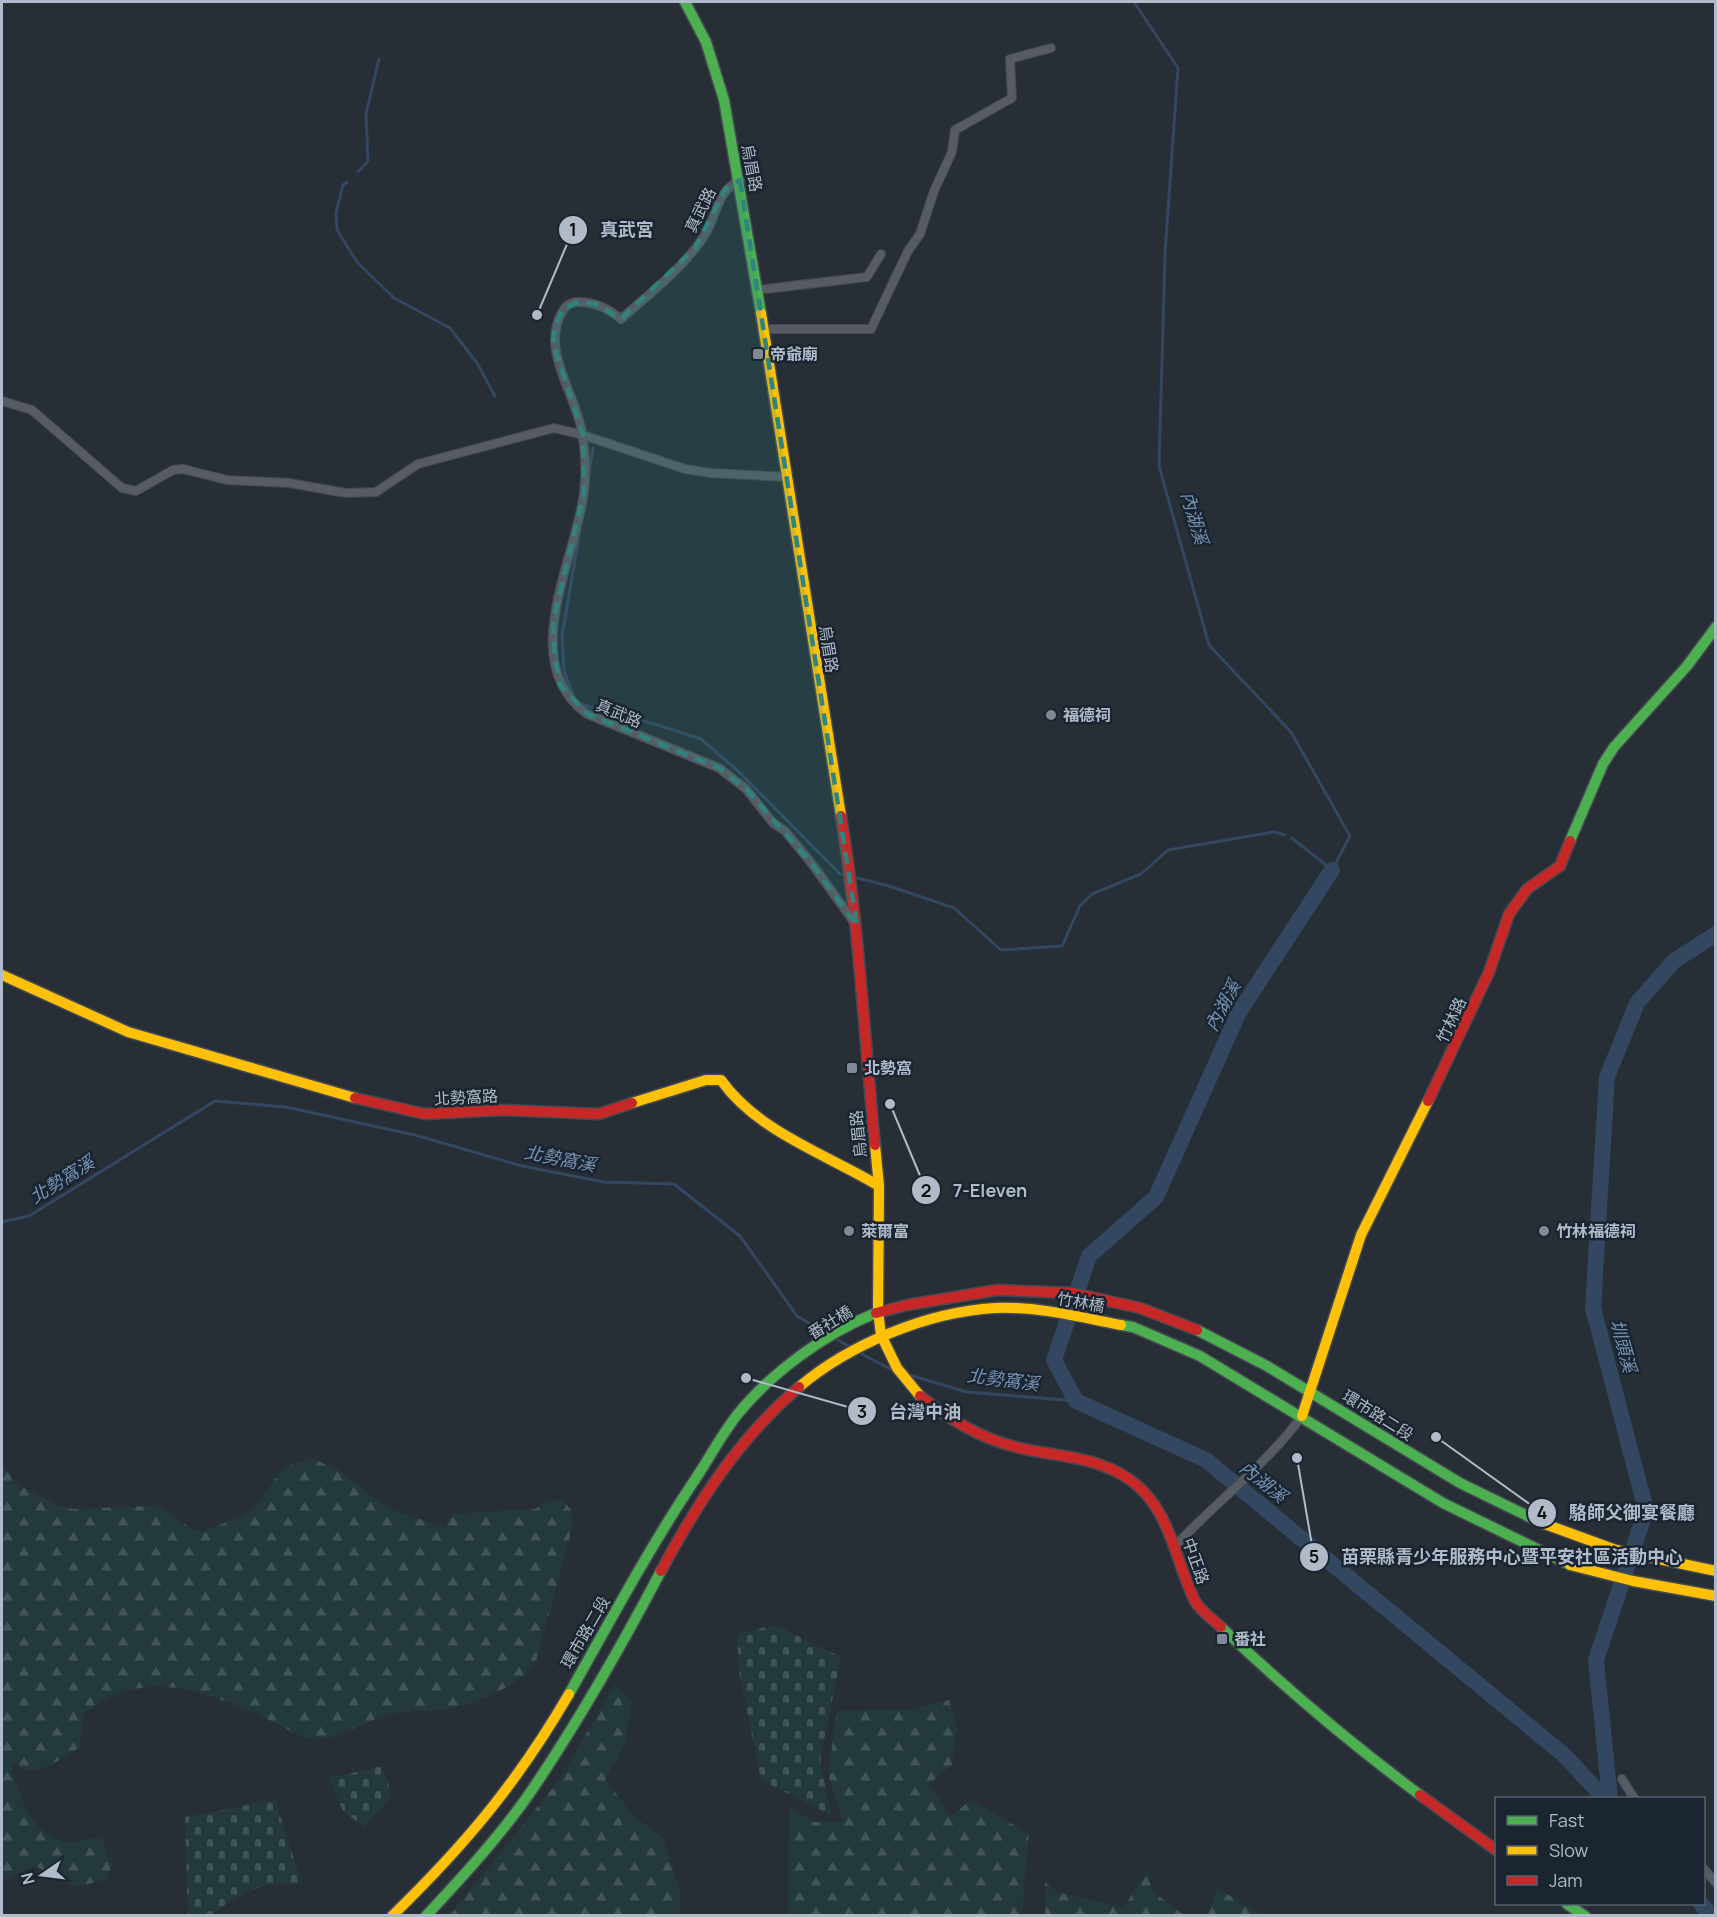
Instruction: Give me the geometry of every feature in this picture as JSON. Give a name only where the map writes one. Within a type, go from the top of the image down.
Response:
[{"type":"main road","name":"烏眉路","points":[[685,2],[706,42],[724,100],[740,180],[846,846],[857,926],[862,1020],[879,1186],[878,1311]]},
{"type":"main road","name":"竹林路","points":[[1302,1416],[1361,1235],[1464,1029],[1489,972],[1509,914],[1527,889],[1560,867],[1603,764],[1614,747],[1687,666],[1716,627]]},
{"type":"main road","name":"北勢窩路","points":[[2,975],[128,1032],[331,1092],[425,1114],[504,1110],[599,1114],[706,1080],[721,1080],[728,1095],[772,1125],[879,1186]]},
{"type":"main road","name":"竹林橋","points":[[878,1311],[959,1292],[1032,1288],[1092,1294],[1137,1305]]},
{"type":"main road","name":"環市路二段","points":[[1137,1305],[1225,1341],[1467,1487],[1604,1549],[1645,1559],[1716,1571]]},
{"type":"main road","name":"竹林橋","points":[[881,1335],[939,1318],[994,1308],[1067,1314],[1133,1327],[1200,1356],[1302,1416]]},
{"type":"main road","name":"中正路","points":[[878,1311],[881,1335],[897,1368],[918,1394],[956,1425],[1015,1447],[1090,1459],[1128,1478],[1155,1505],[1176,1546],[1196,1603],[1268,1672],[1373,1760],[1495,1850]]},
{"type":"main road","name":"番社橋","points":[[798,1359],[878,1311]]},
{"type":"main road","points":[[426,1916],[470,1868],[533,1788],[615,1658],[668,1558],[722,1471],[765,1416],[812,1376],[881,1335]]},
{"type":"main road","name":"環市路二段","points":[[392,1916],[445,1861],[515,1780],[652,1545],[739,1412],[798,1359]]},
{"type":"main road","points":[[1302,1416],[1443,1503],[1568,1564],[1633,1581],[1716,1596]]},
{"type":"main road","points":[[1568,1905],[1585,1916]]},
{"type":"street","points":[[764,329],[871,329],[908,251],[920,234],[934,191],[952,152],[956,130],[1012,98],[1010,59],[1050,48]]},
{"type":"street","name":"真武路","points":[[740,180],[726,188],[706,233],[695,248],[621,319],[596,304],[570,303],[564,308],[555,324],[553,343],[577,410],[583,435],[584,492],[554,621],[555,657],[560,685],[572,703],[587,714],[719,768],[746,789],[773,823],[785,831],[857,926]]},
{"type":"street","points":[[757,290],[867,277],[881,254]]},
{"type":"street","points":[[2,401],[32,410],[122,488],[136,491],[173,470],[183,469],[227,480],[289,483],[346,492],[376,492],[418,464],[554,428],[583,435],[685,469],[711,473],[786,477]]},
{"type":"street","name":"竹林路","points":[[1176,1546],[1206,1514],[1266,1460],[1302,1416]]},
{"type":"street","points":[[1622,1779],[1633,1797]]},
{"type":"street","points":[[1705,1870],[1716,1882]]},
{"type":"highlighted area","points":[[740,180],[857,926],[812,864],[746,789],[719,768],[587,714],[560,685],[555,658],[553,621],[584,492],[583,435],[553,343],[555,325],[564,308],[579,302],[596,304],[621,319],[695,248],[726,188]]},
{"type":"green space","points":[[311,1458],[338,1470],[388,1508],[445,1528],[452,1514],[535,1509],[547,1501],[562,1499],[571,1510],[573,1525],[536,1661],[519,1679],[481,1699],[442,1710],[391,1714],[338,1735],[319,1739],[300,1736],[222,1700],[175,1688],[152,1687],[129,1690],[106,1699],[83,1715],[80,1747],[68,1755],[53,1764],[30,1770],[11,1762],[22,1801],[37,1825],[59,1839],[73,1842],[101,1837],[112,1866],[105,1880],[75,1887],[35,1866],[2,1881],[2,1463],[16,1484],[58,1505],[73,1509],[149,1506],[164,1509],[189,1527],[203,1532],[245,1514],[257,1505],[282,1468]]},
{"type":"green space","points":[[774,1625],[841,1657],[820,1760],[831,1815],[761,1780],[739,1671],[737,1634]]},
{"type":"green space","points":[[615,1684],[632,1702],[625,1744],[605,1780],[635,1817],[663,1838],[680,1892],[680,1915],[450,1915],[560,1779]]},
{"type":"green space","points":[[949,1700],[957,1727],[952,1765],[929,1784],[951,1816],[971,1800],[1029,1834],[1022,1915],[788,1915],[789,1807],[814,1822],[843,1821],[828,1774],[837,1711],[908,1710]]},
{"type":"green space","points":[[382,1766],[392,1796],[364,1827],[343,1811],[329,1778]]},
{"type":"green space","points":[[275,1800],[302,1884],[264,1885],[230,1901],[211,1915],[188,1915],[185,1817]]},
{"type":"green space","points":[[1149,1868],[1151,1890],[1181,1913],[1194,1915],[1045,1915],[1045,1882],[1057,1892],[1123,1908]]},
{"type":"green space","points":[[1217,1888],[1261,1915],[1208,1915]]},
{"type":"waterway","name":"內湖溪","points":[[1134,2],[1178,68],[1165,254],[1159,466],[1209,645],[1291,732],[1350,836],[1332,870],[1292,838]]},
{"type":"waterway","points":[[358,172],[368,161],[366,114],[379,59]]},
{"type":"waterway","points":[[347,182],[343,185],[336,213],[337,230],[357,262],[394,298],[450,328],[477,363],[495,396]]},
{"type":"waterway","points":[[588,479],[593,448]]},
{"type":"waterway","points":[[574,697],[564,671],[562,636],[580,530]]},
{"type":"waterway","points":[[580,703],[607,714],[648,722],[701,739],[739,772],[840,874],[846,875]]},
{"type":"waterway","points":[[853,877],[889,886],[954,908],[1001,950],[1062,946],[1080,906],[1092,894],[1141,874],[1168,850],[1274,832],[1285,835]]},
{"type":"waterway","name":"內湖溪","points":[[1332,870],[1239,1012],[1156,1197],[1089,1256],[1054,1360],[1076,1401],[1206,1460],[1564,1755],[1603,1797]]},
{"type":"waterway","name":"圳頭溪","points":[[1610,1797],[1596,1660],[1646,1510],[1593,1308],[1607,1077],[1637,1003],[1674,961],[1716,934]]},
{"type":"waterway","name":"北勢窩溪","points":[[2,1222],[29,1216],[215,1101],[286,1107],[415,1135],[522,1166],[604,1182],[674,1184],[740,1236],[797,1316],[829,1335]]},
{"type":"waterway","name":"北勢窩溪","points":[[834,1338],[852,1348]]},
{"type":"waterway","name":"北勢窩溪","points":[[860,1353],[894,1371]]},
{"type":"waterway","name":"北勢窩溪","points":[[906,1374],[967,1392],[1076,1401]]},
{"type":"waterway","name":"內湖溪","points":[[1702,1905],[1712,1916]]},
{"type":"traffic: fast","points":[[685,2],[706,42],[724,100],[761,313]]},
{"type":"traffic: fast","points":[[1570,841],[1603,764],[1614,747],[1687,666],[1716,627]]},
{"type":"traffic: fast","points":[[569,1694],[659,1536],[737,1415],[766,1384],[800,1356],[838,1331],[876,1313]]},
{"type":"traffic: fast","points":[[1121,1325],[1133,1327],[1200,1356],[1443,1503],[1570,1565]]},
{"type":"traffic: fast","points":[[1197,1330],[1267,1366],[1460,1483],[1542,1523]]},
{"type":"traffic: fast","points":[[426,1916],[496,1837],[534,1787],[600,1680],[661,1571]]},
{"type":"traffic: fast","points":[[1221,1627],[1318,1714],[1420,1795]]},
{"type":"traffic: fast","points":[[1568,1905],[1585,1916]]},
{"type":"traffic: slow","points":[[761,313],[841,816]]},
{"type":"traffic: slow","points":[[2,975],[128,1032],[355,1098]]},
{"type":"traffic: slow","points":[[632,1103],[706,1080],[721,1080],[736,1098],[773,1128],[879,1186]]},
{"type":"traffic: slow","points":[[1302,1416],[1361,1235],[1428,1101]]},
{"type":"traffic: slow","points":[[875,1145],[879,1186],[878,1311],[881,1335],[897,1368],[920,1396]]},
{"type":"traffic: slow","points":[[799,1387],[819,1371],[865,1344],[917,1323],[943,1316],[969,1311],[1011,1308],[1058,1313],[1121,1325]]},
{"type":"traffic: slow","points":[[1542,1523],[1616,1550],[1716,1571]]},
{"type":"traffic: slow","points":[[1570,1565],[1633,1581],[1716,1596]]},
{"type":"traffic: slow","points":[[392,1916],[444,1863],[489,1811],[530,1756],[569,1694]]},
{"type":"traffic: jam","points":[[841,816],[857,939],[875,1145]]},
{"type":"traffic: jam","points":[[1428,1101],[1489,972],[1509,914],[1527,889],[1560,866],[1570,841]]},
{"type":"traffic: jam","points":[[355,1098],[425,1114],[504,1110],[599,1114],[632,1103]]},
{"type":"traffic: jam","points":[[876,1313],[907,1305],[997,1290],[1072,1293],[1140,1308],[1197,1330]]},
{"type":"traffic: jam","points":[[661,1571],[721,1472],[757,1428],[799,1387]]},
{"type":"traffic: jam","points":[[920,1396],[954,1420],[1002,1443],[1088,1461],[1116,1471],[1129,1479],[1143,1491],[1163,1519],[1197,1605],[1221,1627]]},
{"type":"traffic: jam","points":[[1420,1795],[1495,1849]]},
{"type":"place","name":"真武宮","points":[[537,315]]},
{"type":"place","name":"帝爺廟","points":[[758,354]]},
{"type":"place","name":"福德祠","points":[[1051,715]]},
{"type":"place","name":"北勢窩","points":[[852,1068]]},
{"type":"place","name":"7-Eleven","points":[[890,1104]]},
{"type":"place","name":"萊爾富","points":[[849,1231]]},
{"type":"place","name":"竹林福德祠","points":[[1544,1231]]},
{"type":"place","name":"台灣中油","points":[[746,1378]]},
{"type":"place","name":"駱師父御宴餐廳","points":[[1436,1437]]},
{"type":"place","name":"苗栗縣青少年服務中心暨平安社區活動中心","points":[[1297,1458]]},
{"type":"place","name":"番社","points":[[1222,1639]]}]
